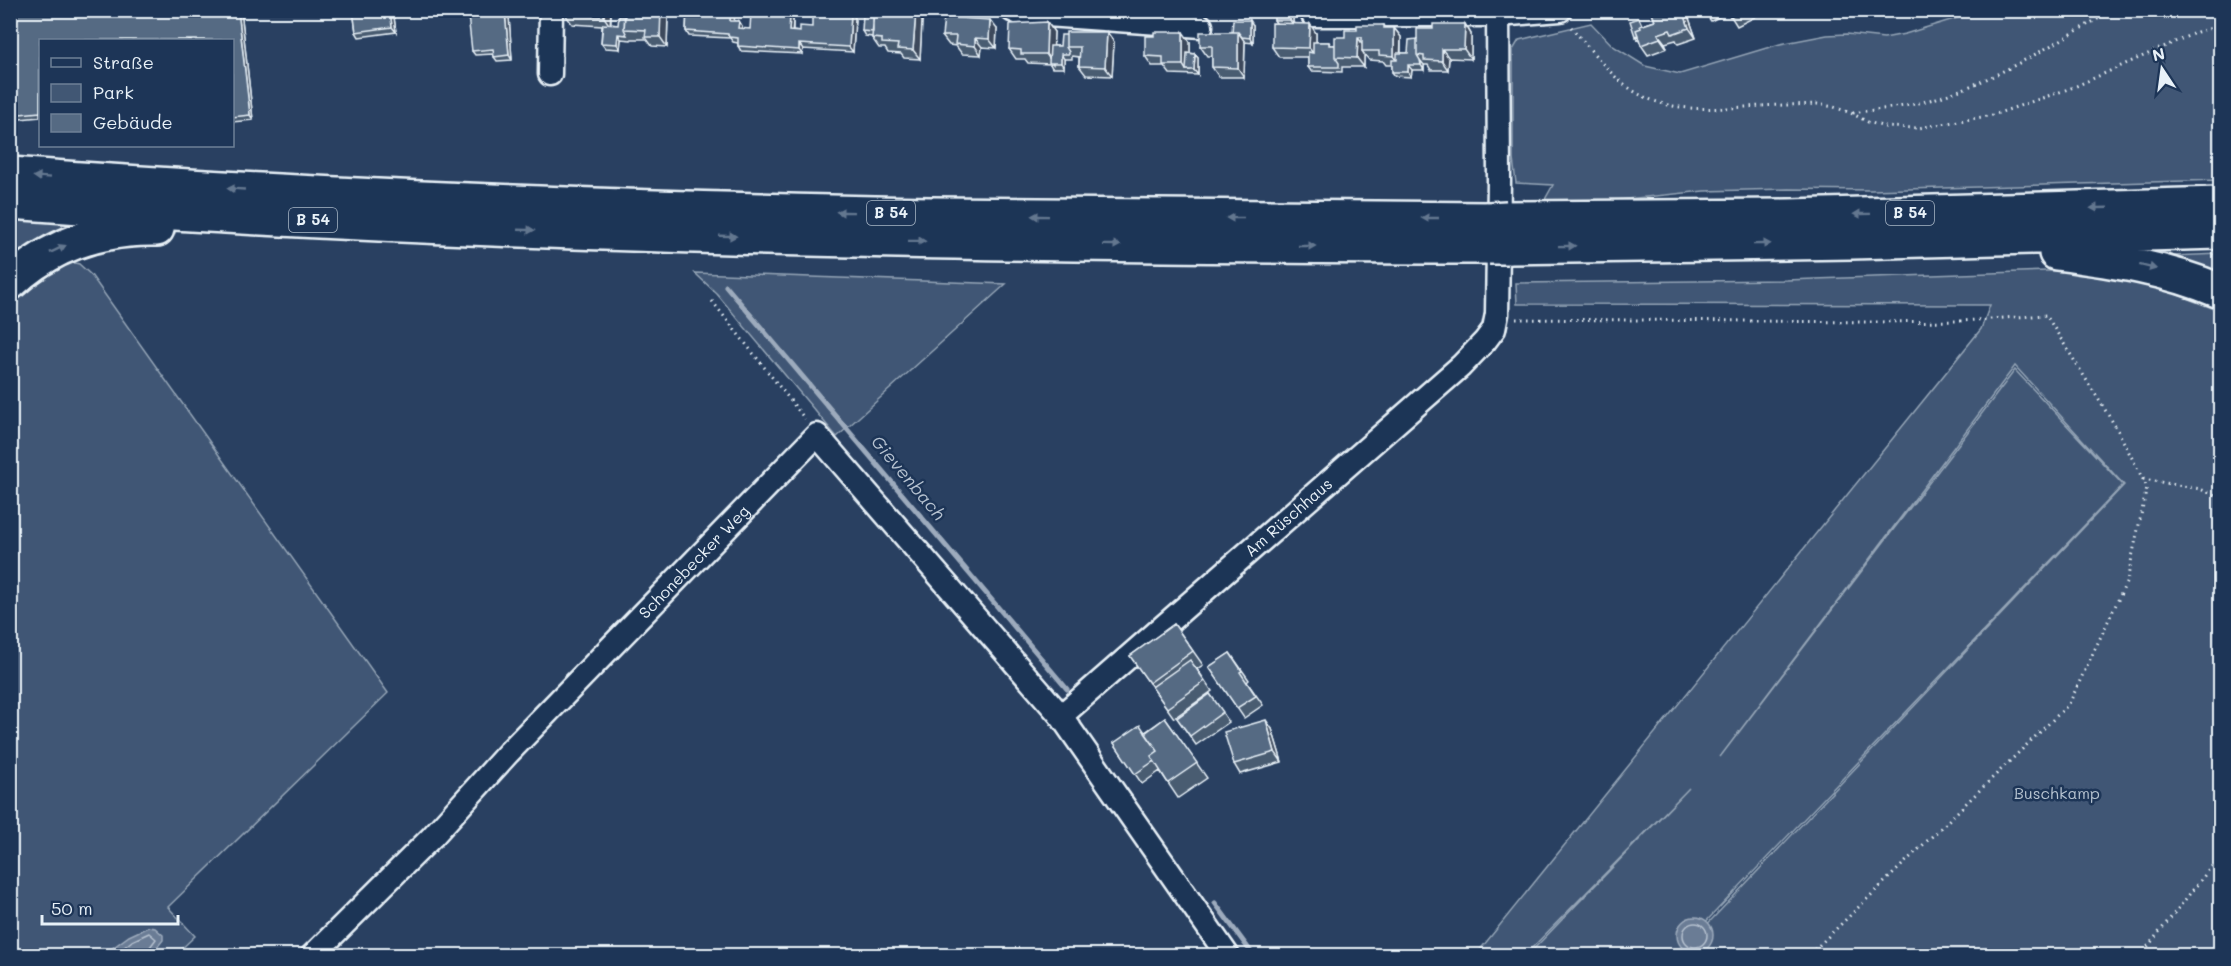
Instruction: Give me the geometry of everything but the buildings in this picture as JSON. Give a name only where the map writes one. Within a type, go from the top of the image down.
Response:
[{"type":"highway","name":"B 54","points":[[10,174],[295,192],[690,208],[1160,217],[1498,233],[1789,216],[2220,204]]},
{"type":"highway","points":[[2157,207],[2220,193]]},
{"type":"highway","name":"B 54","points":[[10,202],[159,212],[468,227],[953,242],[1498,233],[1965,239],[2220,232]]},
{"type":"highway","points":[[10,283],[33,263],[62,246],[95,236],[130,230],[178,230],[389,240],[468,227]]},
{"type":"highway","points":[[1965,239],[2134,263],[2199,282],[2220,291]]},
{"type":"street","points":[[550,74],[551,10]]},
{"type":"street","points":[[1012,10],[1019,13],[1201,26]]},
{"type":"street","points":[[1313,15],[1558,11]]},
{"type":"street","name":"Am Rüschhaus","points":[[1061,716],[1461,366],[1485,342],[1494,329],[1497,314],[1499,181],[1498,13]]},
{"type":"street","points":[[817,435],[1061,716],[1228,956]]},
{"type":"street","name":"Schonebecker Weg","points":[[312,956],[432,837],[508,753],[817,435]]},
{"type":"path","points":[[1851,113],[1928,101],[1972,85],[2012,67],[2114,10]]},
{"type":"path","points":[[1558,11],[1617,77],[1631,89],[1660,104],[1699,110],[1816,104],[1851,113],[1885,128],[1919,128],[1993,115],[2074,87],[2198,32],[2220,26]]},
{"type":"path","points":[[712,301],[817,435]]},
{"type":"path","points":[[1497,314],[1517,319],[1551,321],[1872,322],[1962,321],[2046,315],[2117,429],[2147,487],[2127,581],[2069,704],[1808,956]]},
{"type":"path","points":[[2143,479],[2200,489],[2220,497]]},
{"type":"path","points":[[2140,956],[2220,856]]},
{"type":"green space","points":[[1980,11],[2220,11],[2220,180],[1871,190],[1704,191],[1607,201],[1543,203],[1553,185],[1516,183],[1513,159],[1513,50],[1519,40],[1591,23],[1613,46],[1645,66],[1680,74],[1780,44],[1827,35],[1847,34],[1884,38],[1905,34]]},
{"type":"green space","points":[[11,214],[107,221],[11,273]]},
{"type":"green space","points":[[2220,254],[2220,281],[2148,257]]},
{"type":"green space","points":[[67,261],[79,264],[91,275],[388,693],[168,907],[195,936],[175,955],[110,955],[103,948],[95,955],[11,956],[11,300]]},
{"type":"green space","name":"Buschkamp","points":[[2077,270],[2147,283],[2220,311],[2220,955],[1678,955],[2124,485],[2015,366],[1720,757],[2015,370],[2123,485],[1674,955],[1528,955],[1689,788],[1525,955],[1475,956],[1981,329],[1990,305],[1517,304],[1516,283],[1786,280]]},
{"type":"green space","points":[[695,273],[1006,284],[837,437],[717,294]]},
{"type":"water","points":[[1695,917],[1707,923],[1713,935],[1707,947],[1695,953],[1683,947],[1677,935],[1683,923]]},
{"type":"water","points":[[148,927],[155,928],[163,935],[163,940],[151,955],[103,955],[129,936]]},
{"type":"waterway","name":"Gievenbach","points":[[726,286],[1067,689]]},
{"type":"waterway","name":"Gievenbach","points":[[1215,903],[1254,956]]}]
